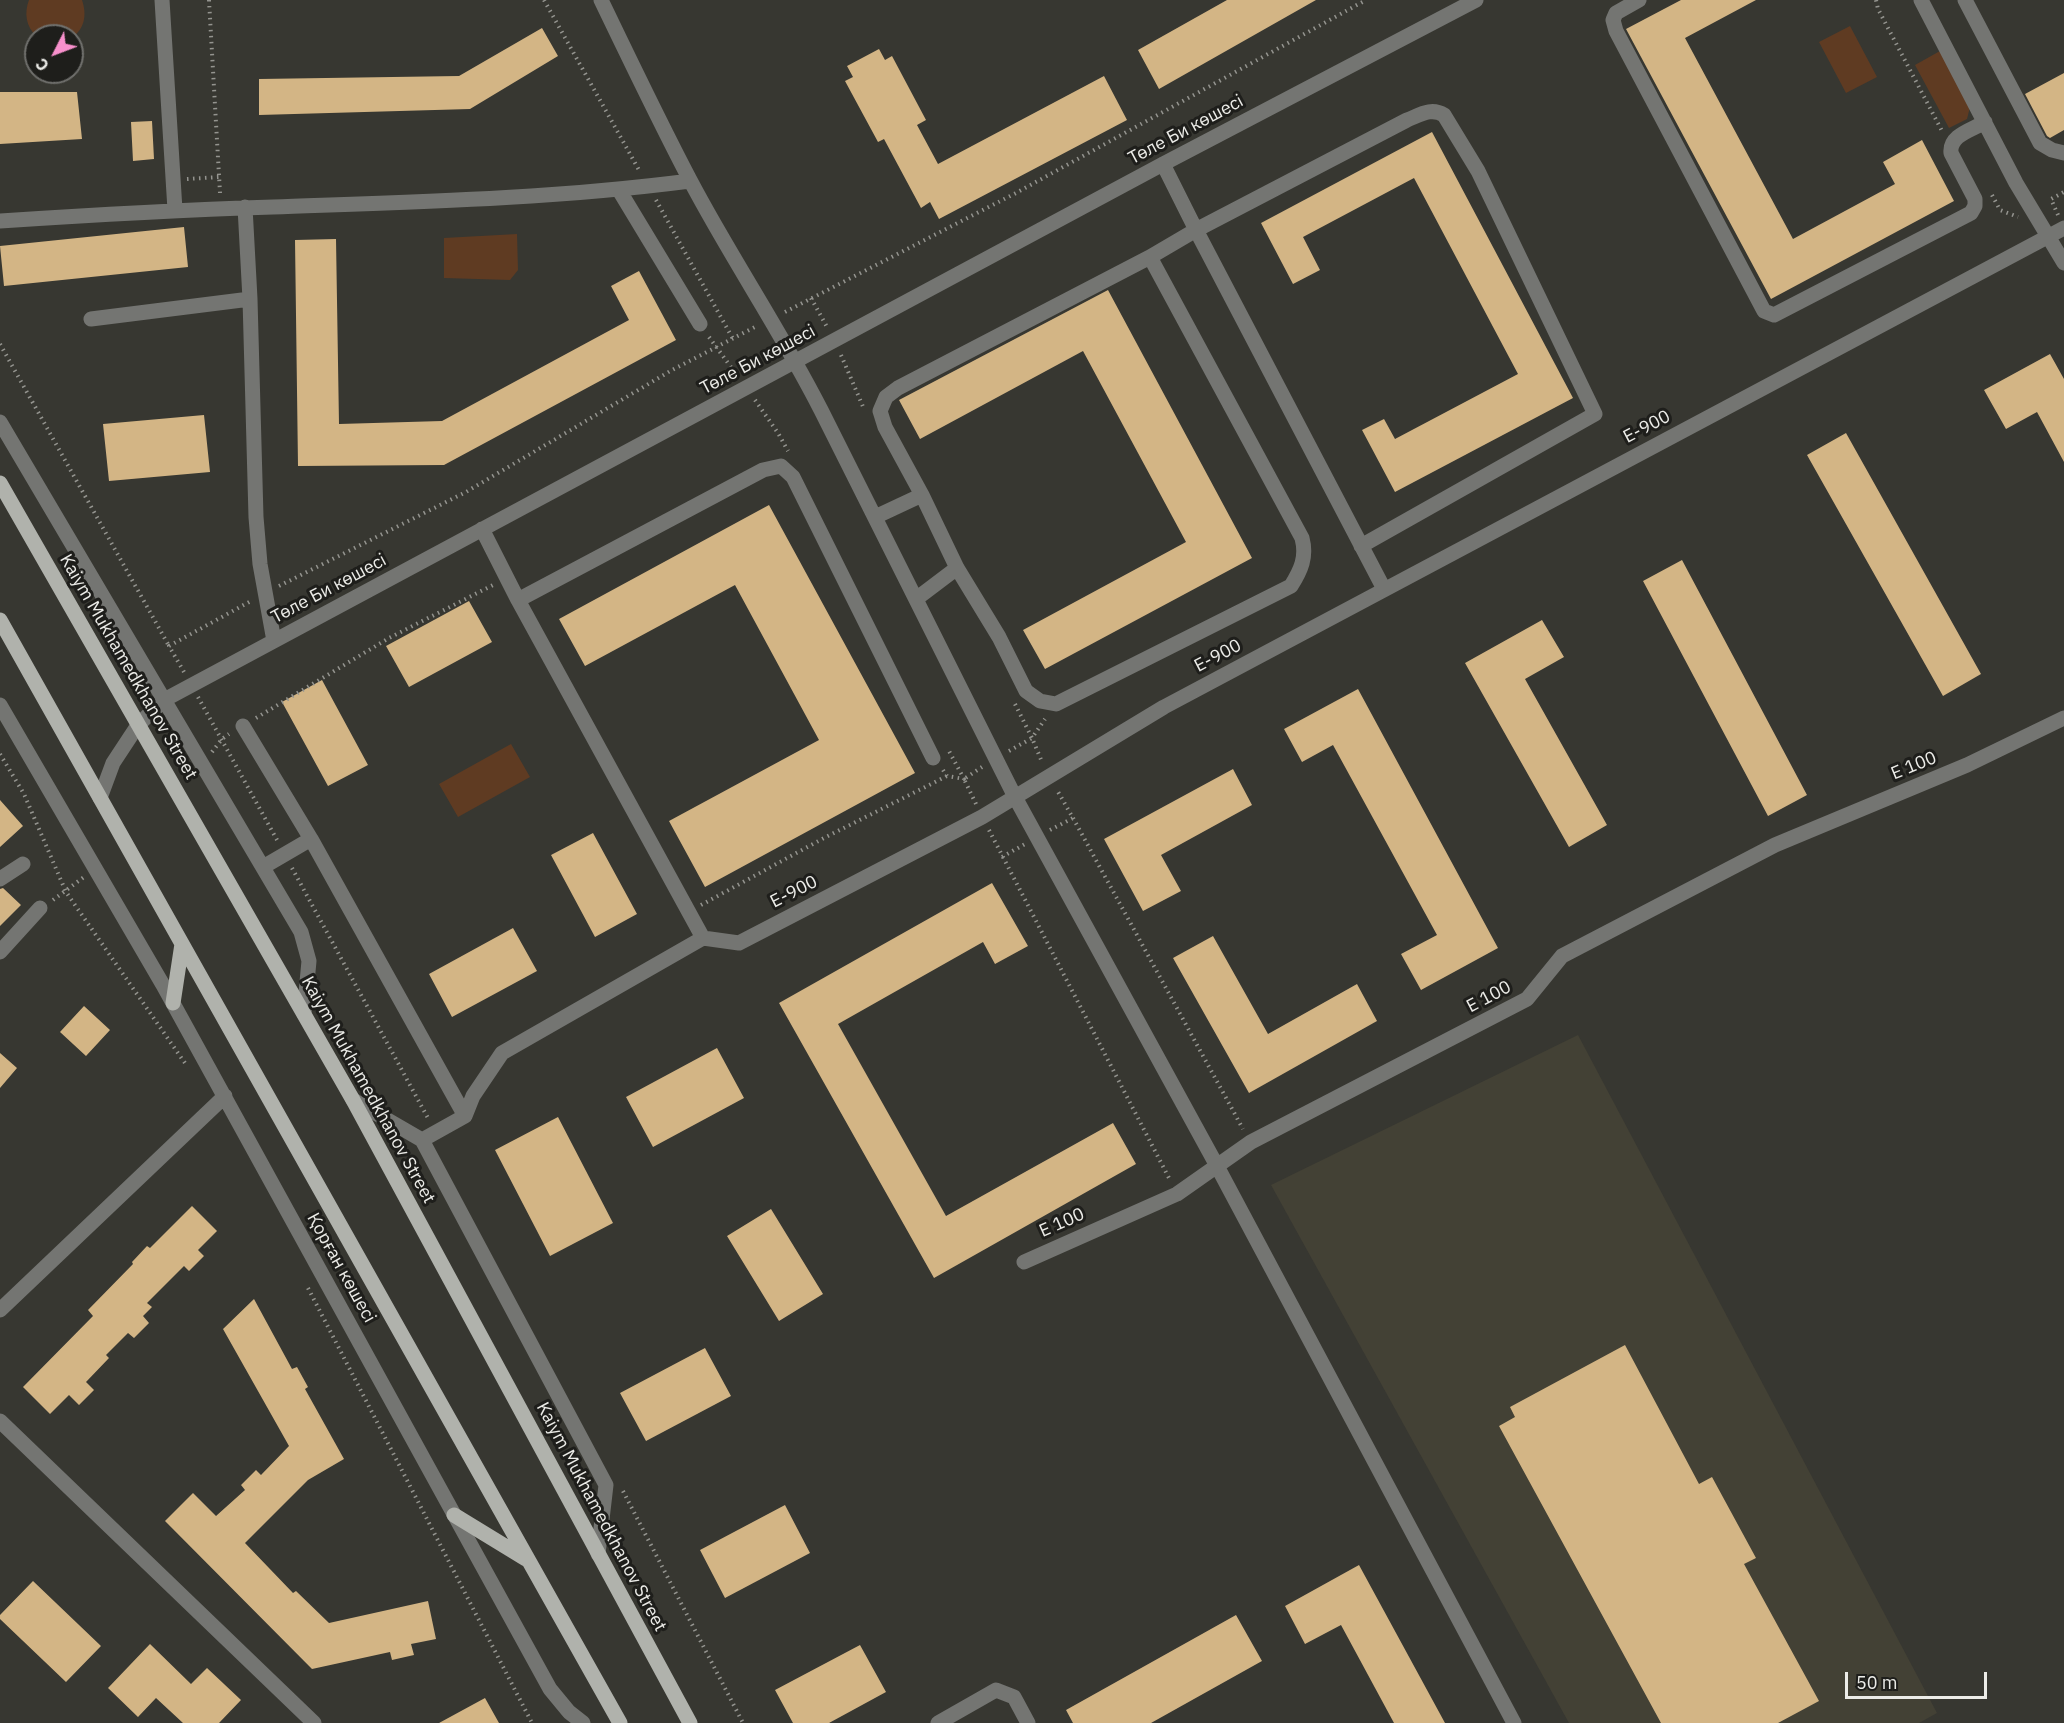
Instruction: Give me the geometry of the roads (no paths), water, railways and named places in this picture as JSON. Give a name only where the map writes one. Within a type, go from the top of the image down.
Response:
[{"type":"main road","name":"Kaiym Mukhamedkhanov Street","points":[[0,483],[354,1100],[690,1723]]},
{"type":"main road","points":[[0,620],[620,1723]]},
{"type":"main road","points":[[173,1003],[182,944]]},
{"type":"main road","points":[[454,1515],[528,1561]]},
{"type":"street","points":[[162,0],[175,210]]},
{"type":"street","points":[[601,0],[690,180],[796,362],[1015,797],[1217,1166],[1514,1723]]},
{"type":"street","name":"Төле Би көшесі","points":[[100,798],[113,763],[138,725],[165,700],[1163,164],[1474,0]]},
{"type":"street","points":[[1639,0],[1616,13],[1613,20],[1616,31],[1768,315],[1774,315],[1971,213],[1975,206],[1975,199],[1951,153],[1951,144],[1954,139],[1986,122]]},
{"type":"street","points":[[1922,0],[2016,183],[2064,263]]},
{"type":"street","points":[[1965,0],[2040,143],[2052,150],[2064,153]]},
{"type":"street","points":[[1150,256],[1302,538],[1305,552],[1300,571],[1291,586],[1056,704],[1040,701],[1026,691],[999,637],[957,568],[922,495],[885,427],[880,411],[886,397],[897,388],[1407,120],[1431,111],[1438,111],[1444,115],[1478,171],[1595,414],[1361,546]]},
{"type":"street","points":[[1163,164],[1384,589]]},
{"type":"street","points":[[0,221],[175,210],[513,198],[619,190],[690,180]]},
{"type":"street","points":[[619,190],[700,324]]},
{"type":"street","points":[[245,207],[256,517],[265,594],[274,641]]},
{"type":"street","name":"E-900","points":[[704,938],[739,943],[982,817],[1164,707],[2049,236],[2062,223]]},
{"type":"street","points":[[91,319],[250,299]]},
{"type":"street","points":[[0,422],[301,932],[309,961],[304,1014]]},
{"type":"street","points":[[518,600],[763,470],[781,466],[793,477],[933,758]]},
{"type":"street","points":[[874,517],[922,495]]},
{"type":"street","points":[[422,1140],[465,1116],[472,1096],[502,1053],[704,938],[518,600],[482,529]]},
{"type":"street","points":[[916,599],[957,568]]},
{"type":"street","name":"Қорған көшесі","points":[[0,705],[225,1096],[550,1689],[569,1712],[583,1723]]},
{"type":"street","name":"E 100","points":[[1024,1262],[1177,1194],[1251,1142],[1527,999],[1562,956],[1775,844],[1967,765],[2064,717]]},
{"type":"street","points":[[243,726],[312,839],[465,1116]]},
{"type":"street","points":[[263,867],[312,839]]},
{"type":"street","points":[[0,879],[23,864]]},
{"type":"street","points":[[0,952],[40,908]]},
{"type":"street","points":[[0,1310],[225,1096]]},
{"type":"street","points":[[354,1100],[422,1140],[606,1485],[598,1554]]},
{"type":"street","points":[[0,1421],[314,1723]]},
{"type":"street","points":[[938,1723],[996,1690],[1014,1697],[1028,1723]]}]
